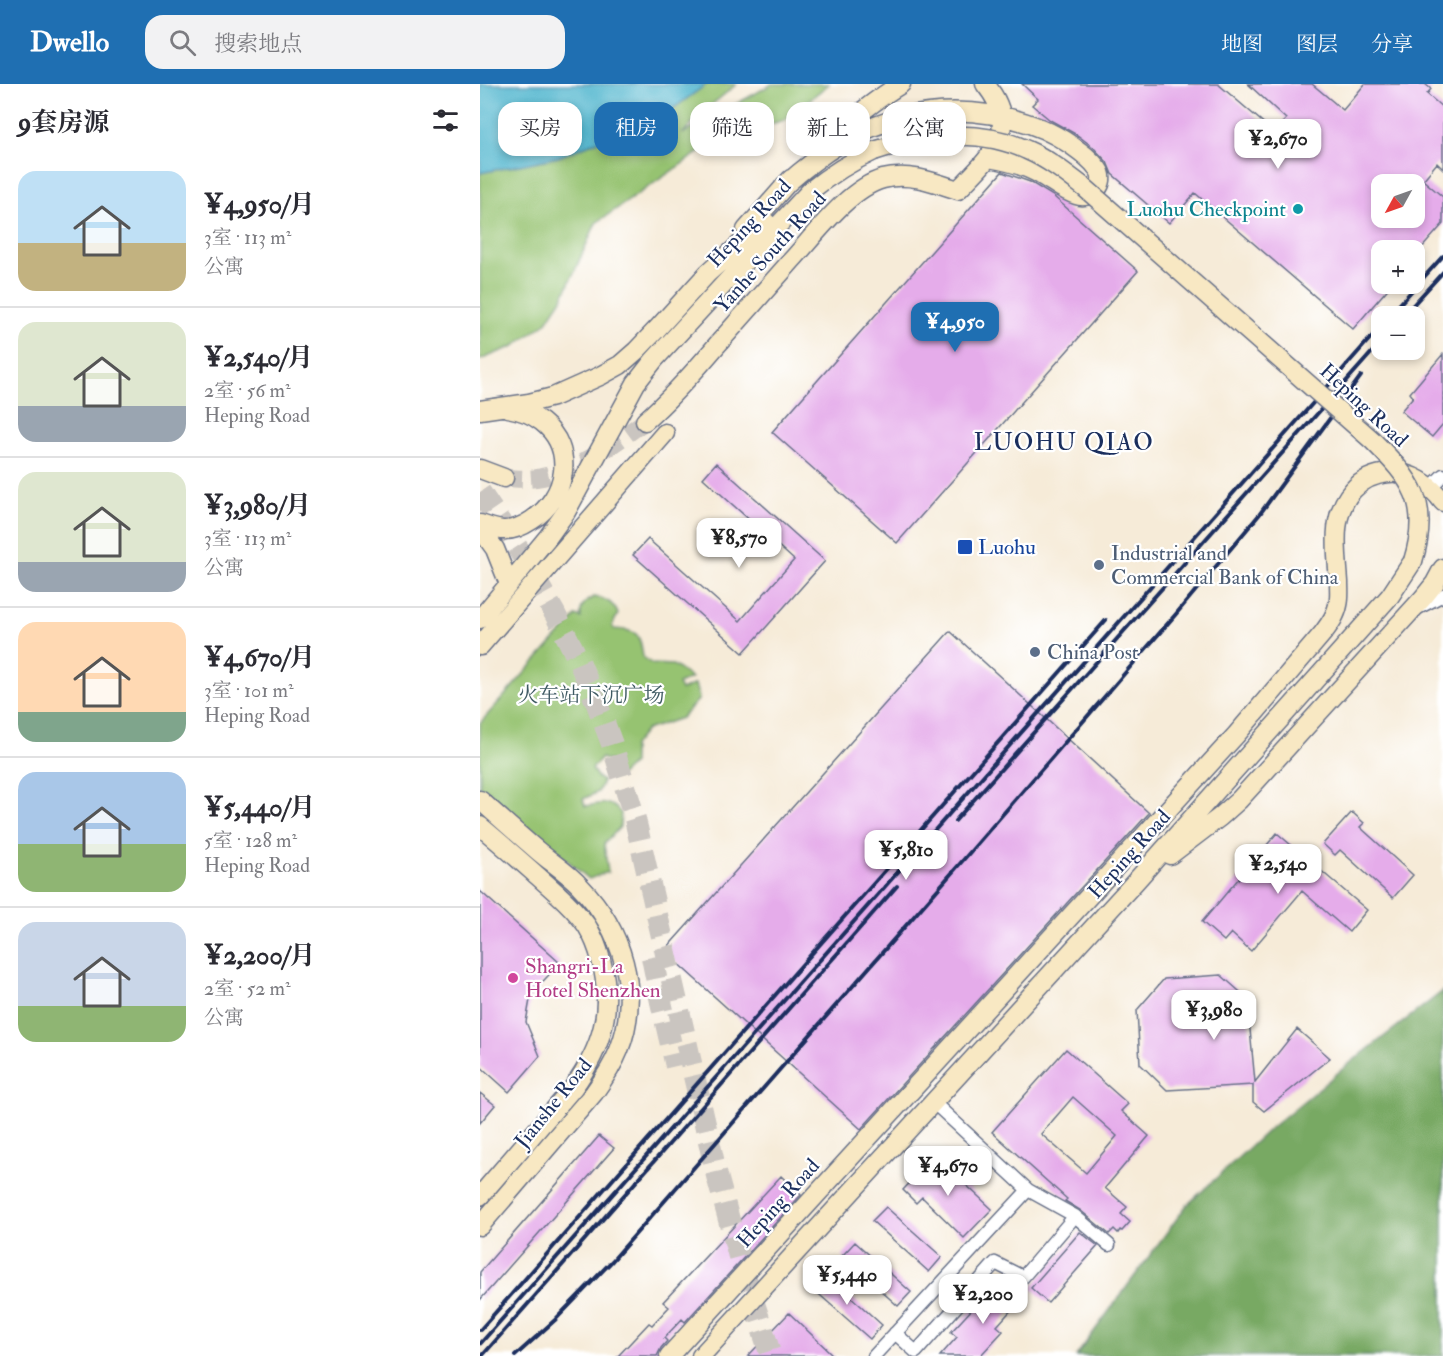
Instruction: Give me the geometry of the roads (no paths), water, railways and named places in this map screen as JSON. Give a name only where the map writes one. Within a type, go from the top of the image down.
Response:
[{"type":"main road","points":[[636,383],[673,323],[708,273],[784,186],[845,124],[901,84]]},
{"type":"main road","points":[[784,186],[836,145],[868,128],[908,116],[973,113],[1002,117],[1020,121],[1062,138],[1089,159],[1101,173],[1101,180],[1095,191],[1088,195],[1075,195],[1023,166],[1007,160],[989,158],[999,140],[1002,117],[998,103],[986,84]]},
{"type":"main road","name":"Heping Road","points":[[480,619],[567,512],[636,383],[669,343],[810,191],[843,167],[874,151],[917,139],[978,137],[1002,141],[1026,149],[1047,160],[1094,195],[1372,440],[1388,456],[1417,497],[1420,513],[1418,546],[1413,561],[1390,596],[1135,882],[701,1356]]},
{"type":"main road","name":"Yanhe South Road","points":[[645,421],[681,386],[830,218],[858,191],[883,178],[899,176],[929,180],[958,190],[989,158]]},
{"type":"main road","points":[[708,273],[738,246],[810,191]]},
{"type":"main road","name":"Yanhe South Road","points":[[480,410],[553,397],[620,365],[708,273]]},
{"type":"main road","points":[[480,524],[503,530],[523,526],[550,503],[563,477],[562,452],[550,430],[534,416],[521,410],[505,407]]},
{"type":"main road","points":[[480,646],[665,433]]},
{"type":"main road","name":"Heping Road","points":[[669,1356],[1236,735],[1323,633],[1335,615],[1339,597],[1337,520],[1350,493],[1367,479],[1389,473],[1402,473],[1437,482],[1443,502]]},
{"type":"main road","points":[[480,528],[495,549],[509,584]]},
{"type":"main road","points":[[1135,882],[1239,800],[1431,588],[1443,568]]},
{"type":"main road","name":"Jianshe Road","points":[[480,800],[579,885],[595,903],[615,934],[624,957],[629,1005],[624,1037],[606,1076],[480,1226]]},
{"type":"main road","name":"Jianshe Road","points":[[480,1196],[584,1074],[596,1051],[603,1029],[606,1005],[605,977],[598,949],[588,928],[557,893],[481,828]]},
{"type":"street","points":[[1409,613],[1443,595]]},
{"type":"street","points":[[933,1102],[1028,1190],[1075,1216],[1109,1245]]},
{"type":"street","points":[[874,1356],[1028,1190]]},
{"type":"street","points":[[895,1333],[916,1353],[995,1263],[1023,1277],[1075,1216]]},
{"type":"water","points":[[480,84],[707,84],[678,105],[678,102],[594,102],[594,142],[582,147],[582,102],[498,102],[498,156],[560,156],[480,173]]},
{"type":"tunnel","points":[[504,478],[533,479],[567,470],[594,456],[645,421]]},
{"type":"tunnel","points":[[480,492],[519,550],[555,614],[578,659],[612,744],[635,819],[717,1176],[740,1260],[771,1356]]},
{"type":"tunnel","points":[[652,957],[676,1066]]},
{"type":"railway","points":[[1398,306],[1443,256]]},
{"type":"railway","points":[[1412,306],[1443,272]]},
{"type":"railway","points":[[480,1344],[1371,337]]},
{"type":"railway","points":[[955,821],[1371,353]]},
{"type":"railway","points":[[515,1356],[555,1320],[612,1261],[1176,614],[1259,515],[1361,376]]},
{"type":"railway","points":[[480,1330],[1106,620]]},
{"type":"railway","points":[[482,1356],[897,886]]},
{"type":"place","name":"Luohu Checkpoint","points":[[1298,209]]},
{"type":"place","name":"Luohu","points":[[965,547]]},
{"type":"place","name":"Industrial and Commercial Bank of China","points":[[1099,565]]},
{"type":"place","name":"China Post","points":[[1035,652]]},
{"type":"place","name":"Shangri-La Hotel Shenzhen","points":[[513,978]]},
{"type":"district","name":"LUOHU QIAO","points":[[1064,442]]},
{"type":"park label","name":"火车站下沉广场","points":[[591,695]]}]
